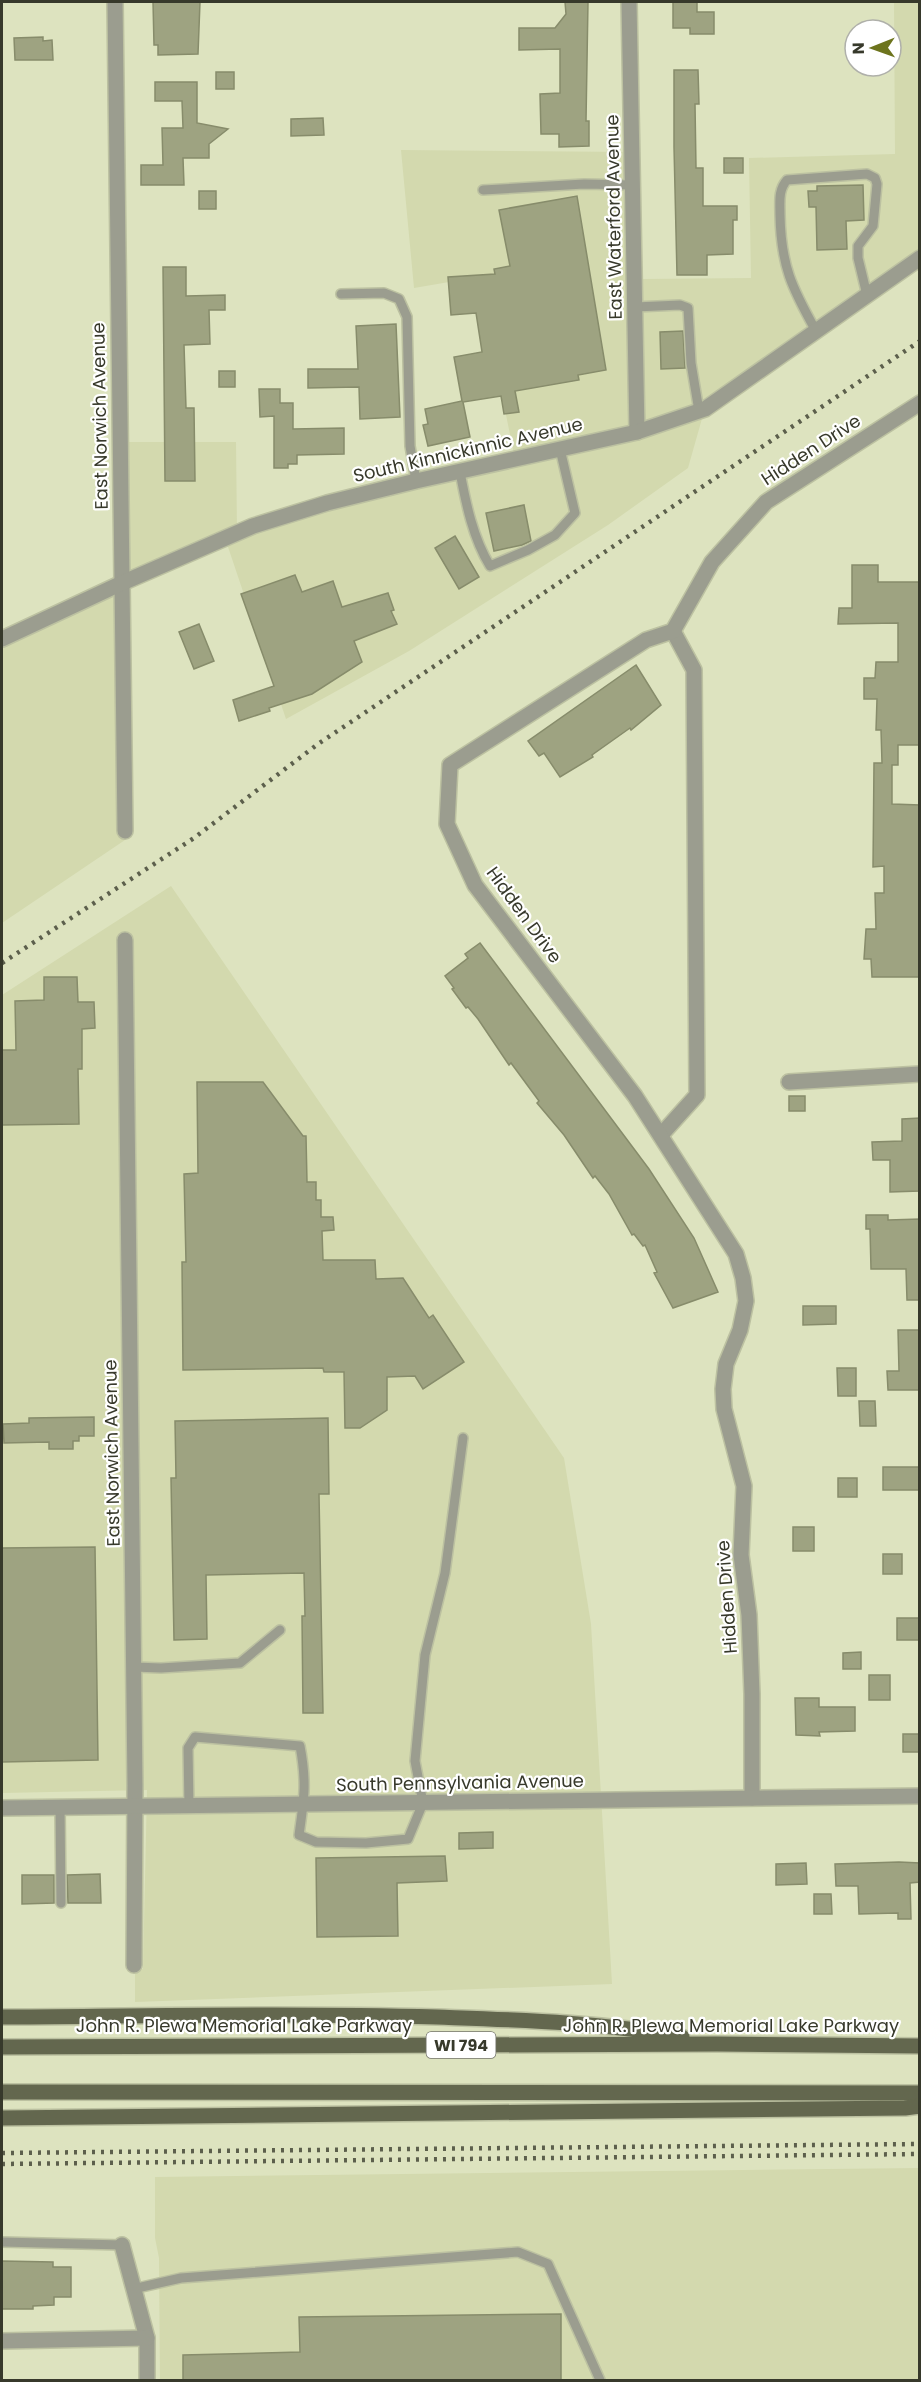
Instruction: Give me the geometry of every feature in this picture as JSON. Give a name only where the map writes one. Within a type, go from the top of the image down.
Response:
[{"type":"main road","points":[[2,2017],[370,2015],[519,2020],[630,2027],[717,2044]]},
{"type":"main road","name":"John R. Plewa Memorial Lake Parkway","points":[[2,2047],[717,2044],[920,2046]]},
{"type":"main road","points":[[2,2092],[920,2093]]},
{"type":"main road","points":[[2,2118],[920,2106]]},
{"type":"street","name":"East Norwich Avenue","points":[[115,2],[125,831]]},
{"type":"street","name":"East Waterford Avenue","points":[[629,2],[637,432]]},
{"type":"street","name":"South Kinnickinnic Avenue","points":[[2,639],[122,583],[254,526],[327,503],[416,481],[637,432],[699,411],[920,258]]},
{"type":"street","name":"Hidden Drive","points":[[752,1798],[749,1615],[741,1555],[744,1486],[724,1409],[723,1389],[726,1364],[740,1330],[746,1302],[743,1278],[736,1254],[635,1096],[475,885],[447,824],[450,765],[646,640],[673,631],[712,562],[766,502],[920,403]]},
{"type":"street","points":[[661,1135],[697,1095],[694,670],[673,631]]},
{"type":"street","name":"East Norwich Avenue","points":[[125,940],[134,1667],[134,1965]]},
{"type":"street","points":[[789,1082],[920,1074]]},
{"type":"street","name":"South Pennsylvania Avenue","points":[[2,1808],[920,1796]]},
{"type":"street","points":[[122,2245],[147,2338],[147,2380]]},
{"type":"street","points":[[2,2341],[147,2338]]},
{"type":"lane","points":[[816,331],[794,292],[782,253],[780,193],[787,180],[867,174],[875,178],[877,184],[873,226],[858,246],[858,258],[867,295]]},
{"type":"lane","points":[[483,190],[584,184],[633,186]]},
{"type":"lane","points":[[342,294],[384,293],[399,299],[407,317],[410,446],[416,481]]},
{"type":"lane","points":[[635,307],[680,305],[688,308],[691,369],[699,411]]},
{"type":"lane","points":[[460,471],[466,504],[480,550],[490,566],[528,550],[555,535],[575,513],[560,449]]},
{"type":"lane","points":[[189,1806],[188,1748],[195,1737],[300,1746],[305,1777],[299,1835],[316,1842],[366,1843],[408,1839],[423,1803],[415,1761],[425,1654],[445,1573],[463,1438]]},
{"type":"lane","points":[[134,1667],[161,1668],[240,1663],[280,1630]]},
{"type":"lane","points":[[60,1807],[61,1904]]},
{"type":"lane","points":[[2,2242],[122,2245]]},
{"type":"lane","points":[[133,2289],[181,2278],[518,2252],[548,2264],[600,2380]]},
{"type":"shaded area","points":[[894,2],[919,2],[919,258],[705,408],[688,468],[608,525],[409,651],[286,719],[225,538],[122,583],[125,840],[2,923],[2,639],[121,583],[120,442],[236,442],[237,532],[515,459],[478,277],[414,288],[401,150],[632,152],[634,267],[643,279],[751,278],[749,158],[895,154],[894,78],[903,78],[903,18],[894,18]]},
{"type":"shaded area","points":[[171,886],[564,1458],[591,1624],[612,1984],[135,2002],[135,1968],[143,1969],[147,1790],[2,1793],[2,995]]},
{"type":"shaded area","points":[[919,2168],[919,2380],[160,2380],[159,2258],[155,2238],[155,2177]]},
{"type":"building","points":[[153,2],[200,2],[198,54],[158,55],[158,45],[154,45]]},
{"type":"building","points":[[565,2],[588,2],[586,121],[589,121],[589,146],[559,147],[559,134],[541,134],[540,94],[560,93],[560,49],[519,50],[519,28],[555,28],[566,14]]},
{"type":"building","points":[[673,2],[697,2],[697,12],[714,12],[714,34],[690,34],[690,28],[673,28]]},
{"type":"building","points":[[43,37],[43,41],[52,40],[53,60],[15,60],[14,38]]},
{"type":"building","points":[[674,70],[698,70],[699,104],[695,104],[696,168],[703,168],[703,206],[737,206],[737,220],[733,220],[733,254],[707,255],[707,275],[677,275]]},
{"type":"building","points":[[216,72],[234,72],[234,89],[216,89]]},
{"type":"building","points":[[155,82],[197,82],[197,123],[228,129],[209,144],[209,158],[183,158],[184,185],[141,185],[141,165],[163,165],[162,128],[183,128],[182,101],[155,101]]},
{"type":"building","points":[[323,118],[324,135],[291,136],[291,119]]},
{"type":"building","points":[[724,158],[743,158],[743,173],[724,173]]},
{"type":"building","points":[[863,185],[864,220],[846,221],[847,249],[817,250],[816,207],[809,207],[808,191],[817,191],[817,186]]},
{"type":"building","points":[[199,191],[216,191],[216,209],[199,209]]},
{"type":"building","points":[[577,196],[606,370],[578,375],[579,380],[515,391],[519,412],[504,414],[501,396],[463,402],[470,437],[428,446],[423,425],[428,424],[425,409],[462,401],[454,357],[482,352],[476,313],[451,315],[448,277],[495,274],[494,269],[510,266],[499,210]]},
{"type":"building","points":[[163,267],[186,267],[186,296],[225,295],[225,310],[209,310],[210,344],[184,345],[186,408],[194,408],[195,481],[165,481]]},
{"type":"building","points":[[396,324],[400,417],[360,419],[359,387],[308,388],[308,369],[358,369],[356,326]]},
{"type":"building","points":[[683,331],[685,368],[661,369],[660,332]]},
{"type":"building","points":[[219,371],[235,371],[235,387],[219,387]]},
{"type":"building","points":[[259,389],[280,389],[280,403],[293,403],[293,429],[344,428],[344,454],[297,455],[297,464],[288,464],[288,468],[274,468],[274,416],[260,417]]},
{"type":"building","points":[[524,505],[531,541],[494,551],[486,513]]},
{"type":"building","points":[[455,536],[479,577],[459,589],[435,548]]},
{"type":"building","points":[[852,565],[878,565],[878,582],[920,582],[920,745],[898,745],[898,765],[892,765],[892,804],[920,805],[920,977],[872,977],[871,959],[864,959],[866,929],[876,929],[875,893],[884,893],[884,866],[873,867],[874,763],[882,763],[881,730],[876,730],[877,699],[864,699],[864,678],[875,678],[876,662],[898,662],[898,623],[838,624],[839,608],[852,608]]},
{"type":"building","points":[[295,575],[302,592],[333,581],[342,607],[388,593],[394,610],[391,611],[397,624],[354,641],[362,662],[312,694],[239,721],[233,700],[274,686],[241,594]]},
{"type":"building","points":[[199,624],[214,661],[194,669],[179,632]]},
{"type":"building","points":[[636,665],[661,705],[631,730],[630,728],[592,755],[593,757],[560,777],[544,753],[539,756],[528,741]]},
{"type":"building","points":[[480,943],[649,1169],[694,1238],[718,1292],[673,1308],[654,1273],[657,1272],[645,1245],[643,1246],[634,1234],[632,1235],[609,1194],[595,1176],[593,1178],[564,1135],[537,1103],[539,1101],[511,1063],[509,1065],[478,1019],[468,1007],[466,1008],[452,989],[454,988],[445,976],[468,958],[465,954]]},
{"type":"building","points":[[44,977],[77,977],[78,1002],[94,1002],[95,1028],[82,1029],[82,1069],[78,1069],[79,1124],[2,1125],[2,1050],[16,1050],[15,1001],[44,1000]]},
{"type":"building","points":[[197,1082],[263,1082],[303,1136],[306,1136],[307,1182],[316,1182],[316,1200],[321,1200],[321,1217],[333,1217],[334,1230],[322,1231],[323,1260],[375,1260],[376,1279],[403,1278],[429,1318],[433,1315],[464,1362],[423,1389],[415,1376],[387,1377],[387,1410],[360,1428],[345,1428],[344,1372],[324,1372],[323,1368],[183,1370],[182,1262],[186,1262],[184,1174],[198,1173]]},
{"type":"building","points":[[789,1096],[805,1096],[805,1111],[789,1111]]},
{"type":"building","points":[[920,1118],[920,1191],[890,1192],[890,1160],[873,1160],[872,1142],[902,1141],[902,1119]]},
{"type":"building","points":[[866,1215],[888,1215],[888,1220],[920,1219],[920,1300],[907,1300],[906,1269],[871,1269],[870,1229],[866,1229]]},
{"type":"building","points":[[803,1306],[836,1306],[836,1324],[803,1325]]},
{"type":"building","points":[[898,1330],[920,1330],[920,1390],[888,1390],[887,1371],[899,1371]]},
{"type":"building","points":[[837,1368],[856,1368],[856,1396],[838,1396]]},
{"type":"building","points":[[859,1401],[875,1401],[876,1426],[860,1426]]},
{"type":"building","points":[[94,1417],[94,1436],[79,1436],[79,1441],[73,1441],[73,1449],[49,1449],[49,1442],[4,1443],[3,1424],[29,1423],[29,1418]]},
{"type":"building","points":[[328,1418],[329,1494],[319,1494],[323,1713],[303,1713],[304,1573],[206,1575],[207,1639],[174,1640],[171,1478],[176,1478],[175,1421]]},
{"type":"building","points":[[883,1467],[920,1467],[920,1490],[883,1490]]},
{"type":"building","points":[[838,1478],[857,1478],[857,1497],[838,1497]]},
{"type":"building","points":[[793,1527],[814,1527],[814,1551],[793,1551]]},
{"type":"building","points":[[95,1547],[98,1760],[2,1762],[2,1548]]},
{"type":"building","points":[[883,1554],[902,1554],[902,1574],[883,1574]]},
{"type":"building","points":[[897,1618],[920,1618],[920,1640],[897,1640]]},
{"type":"building","points":[[861,1652],[861,1669],[843,1669],[843,1653]]},
{"type":"building","points":[[869,1675],[890,1675],[890,1700],[869,1700]]},
{"type":"building","points":[[795,1698],[819,1698],[819,1707],[855,1707],[855,1731],[819,1732],[820,1736],[796,1735]]},
{"type":"building","points":[[903,1734],[919,1734],[919,1752],[903,1752]]},
{"type":"building","points":[[493,1832],[493,1848],[459,1849],[459,1833]]},
{"type":"building","points":[[445,1856],[447,1881],[397,1883],[398,1936],[317,1937],[316,1858]]},
{"type":"building","points":[[806,1863],[807,1884],[776,1885],[776,1864]]},
{"type":"building","points":[[920,1863],[920,1882],[910,1883],[911,1919],[898,1919],[898,1913],[859,1914],[858,1886],[836,1886],[835,1864]]},
{"type":"building","points":[[100,1874],[101,1903],[68,1903],[67,1875]]},
{"type":"building","points":[[22,1875],[54,1875],[54,1903],[22,1904]]},
{"type":"building","points":[[814,1894],[831,1894],[832,1914],[814,1914]]},
{"type":"building","points":[[2,2261],[53,2262],[53,2267],[71,2267],[71,2297],[54,2297],[54,2305],[33,2306],[33,2309],[2,2309]]},
{"type":"building","points":[[561,2314],[561,2380],[183,2380],[183,2355],[300,2352],[299,2317]]},
{"type":"railway","points":[[2,963],[194,838],[318,744],[920,341]]},
{"type":"railway","points":[[2,2153],[920,2144]]},
{"type":"railway","points":[[2,2164],[920,2154]]}]
